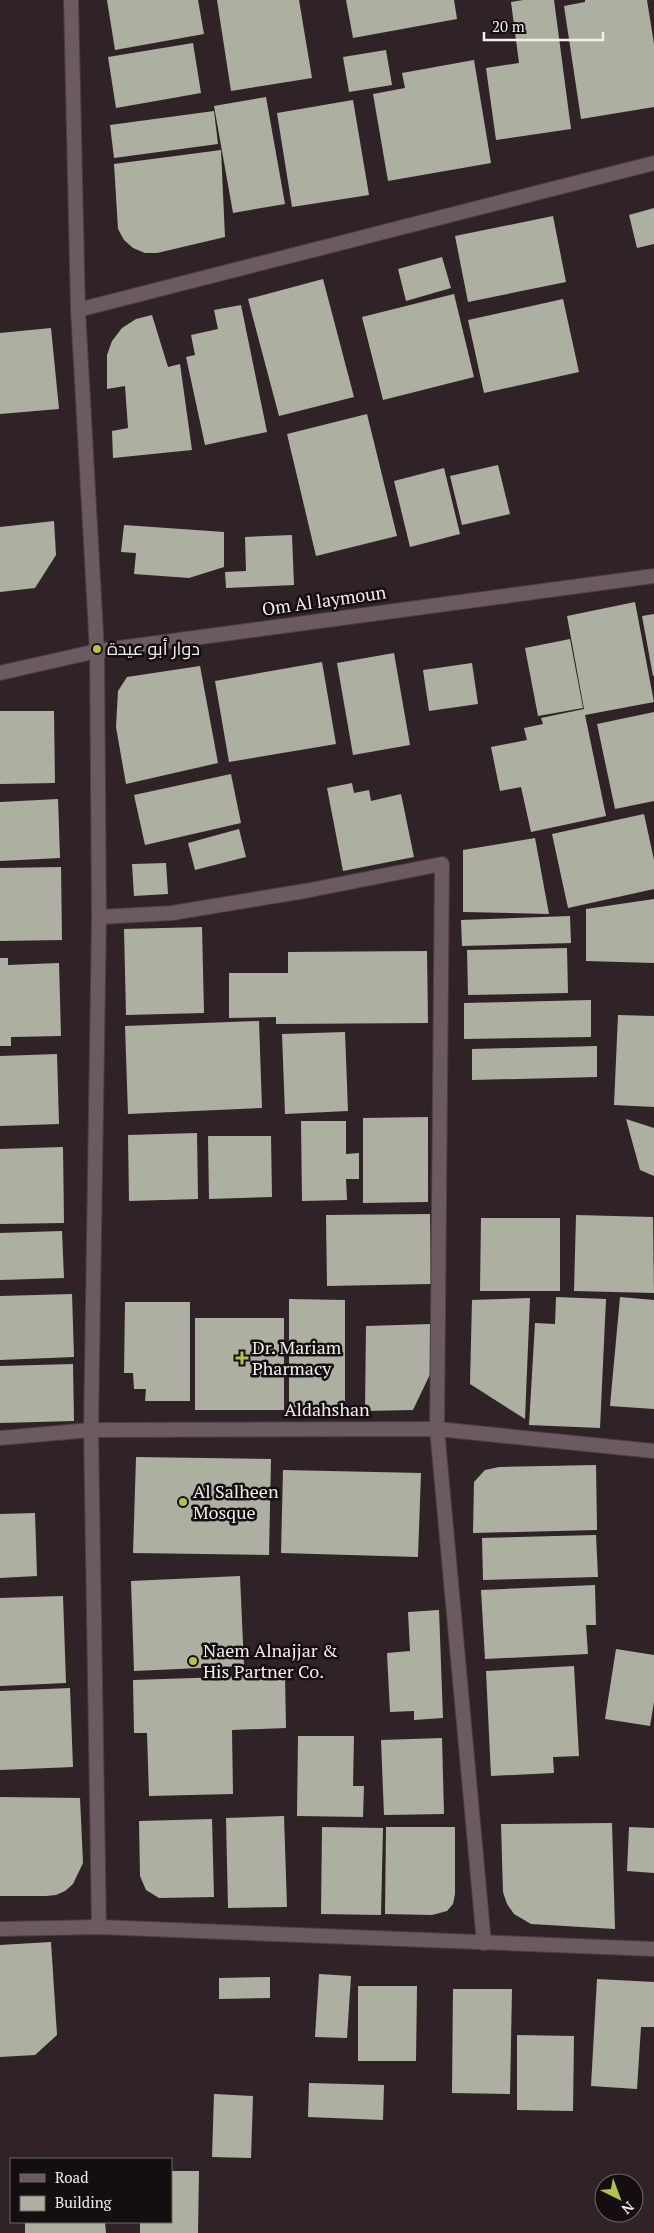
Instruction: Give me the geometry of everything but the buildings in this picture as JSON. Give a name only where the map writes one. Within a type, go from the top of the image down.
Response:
[{"type":"street","points":[[71,0],[78,310],[97,651],[99,917],[91,1430],[99,1928]]},
{"type":"street","points":[[78,310],[654,163]]},
{"type":"street","name":"Om Al laymoun","points":[[0,673],[97,651],[654,576]]},
{"type":"street","points":[[99,917],[172,913],[305,891],[442,864],[437,1429],[484,1943]]},
{"type":"street","name":"Aldahshan","points":[[0,1438],[91,1430],[437,1429],[654,1451]]},
{"type":"street","points":[[0,1929],[99,1928],[654,1949]]},
{"type":"place","name":"دوار أبو عيدة","points":[[97,649]]},
{"type":"place","name":"Dr. Mariam Pharmacy","points":[[242,1358]]},
{"type":"place","name":"Al Salheen Mosque","points":[[183,1502]]},
{"type":"place","name":"Naem Alnajjar & His Partner Co.","points":[[193,1661]]}]
